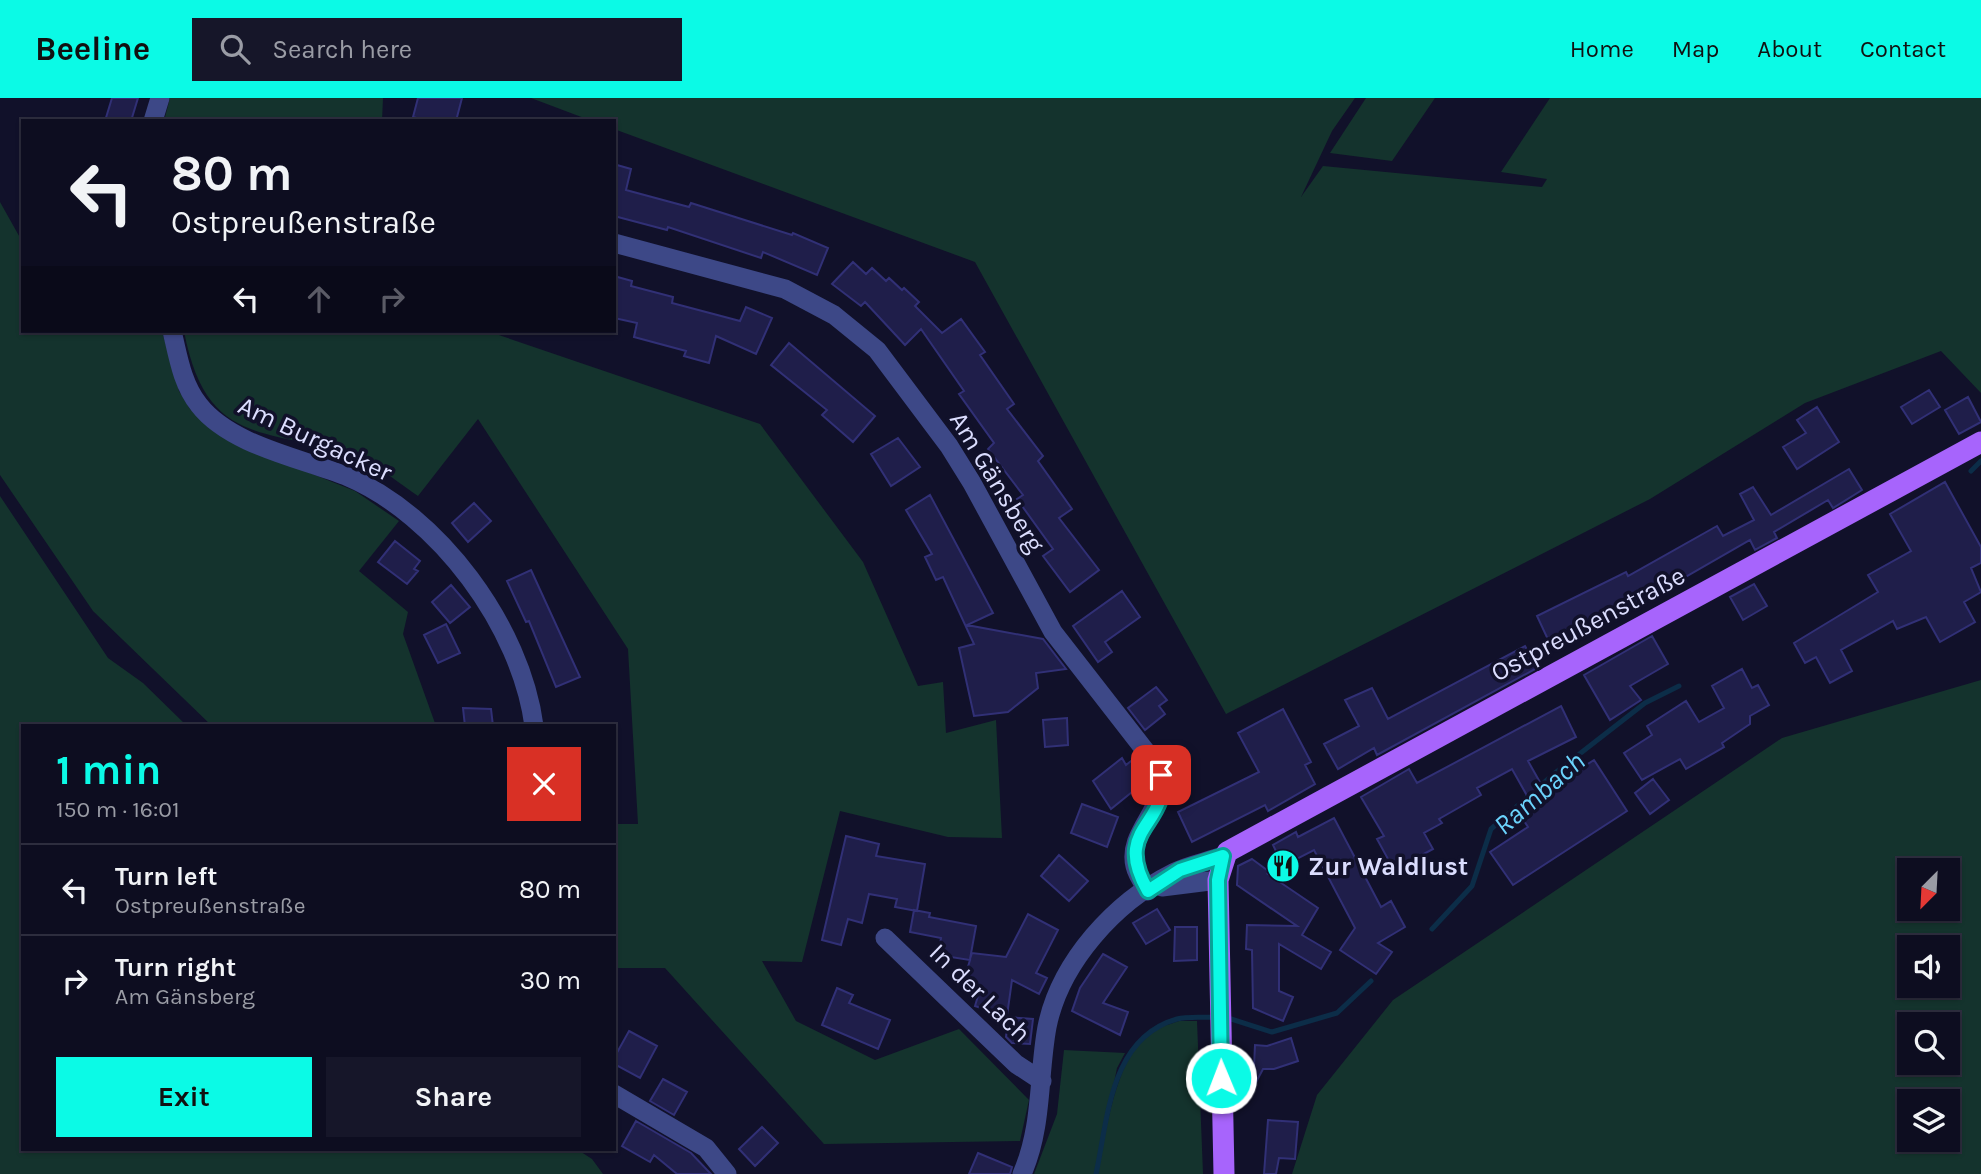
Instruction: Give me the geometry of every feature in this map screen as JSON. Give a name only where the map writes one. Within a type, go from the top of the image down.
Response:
[{"type":"main road","name":"Ostpreußenstraße","points":[[1223,856],[1244,841],[1981,442]]},
{"type":"main road","points":[[1223,856],[1218,880],[1224,1174]]},
{"type":"street","points":[[154,119],[160,98]]},
{"type":"street","name":"Am Gänsberg","points":[[616,244],[785,289],[834,315],[867,341],[895,371],[972,483],[1054,632],[1158,767],[1163,784],[1162,793],[1134,853],[1135,865],[1148,891]]},
{"type":"street","name":"Am Burgacker","points":[[173,333],[188,388],[213,420],[232,433],[348,477],[378,493],[406,513],[470,577],[491,610],[511,650],[524,682],[534,724]]},
{"type":"street","name":"Ostpreußenstraße","points":[[1022,1174],[1034,1139],[1047,1027],[1067,975],[1101,928],[1148,891],[1180,870],[1223,856]]},
{"type":"street","name":"Ostpreußenstraße","points":[[1148,891],[1192,881],[1218,880]]},
{"type":"street","name":"In der Lach","points":[[885,938],[1016,1064],[1042,1081]]},
{"type":"street","points":[[616,1095],[706,1148],[727,1174]]},
{"type":"green space","points":[[170,98],[383,98],[382,119],[165,119]]},
{"type":"green space","points":[[531,98],[1355,98],[1332,131],[1301,197],[1323,166],[1542,187],[1547,179],[1501,172],[1550,98],[1981,98],[1981,393],[1941,351],[1805,403],[1650,499],[1226,714],[975,262],[616,130],[616,119],[587,119]]},
{"type":"green space","points":[[1366,98],[1435,98],[1392,161],[1330,153]]},
{"type":"green space","points":[[0,202],[21,239],[21,333],[163,333],[179,391],[190,409],[227,440],[355,491],[399,521],[359,571],[408,612],[403,634],[435,724],[210,724],[93,611],[0,475]]},
{"type":"green space","points":[[185,333],[493,333],[760,424],[863,562],[918,686],[943,682],[946,733],[996,720],[1002,838],[948,837],[840,811],[802,962],[762,961],[796,1021],[875,1060],[959,1029],[1029,1100],[1020,1141],[824,1144],[665,968],[616,968],[616,824],[638,824],[628,649],[478,419],[418,496],[364,460],[248,428],[227,416],[209,398],[195,370]]},
{"type":"green space","points":[[0,496],[108,658],[143,683],[185,724],[21,724],[21,1151],[580,1151],[592,1159],[603,1174],[0,1174]]},
{"type":"green space","points":[[1981,680],[1981,1174],[1292,1174],[1317,1095],[1393,1000],[1782,738]]},
{"type":"green space","points":[[1179,1021],[1197,1021],[1203,1174],[1098,1174],[1114,1096],[1130,1057],[1154,1031]]},
{"type":"green space","points":[[1064,1050],[1125,1053],[1117,1068],[1095,1174],[1034,1174],[1057,1114]]},
{"type":"building","points":[[112,98],[138,98],[132,119],[106,119]]},
{"type":"building","points":[[418,98],[462,98],[457,119],[413,117]]},
{"type":"building","points":[[617,165],[631,169],[626,190],[689,207],[691,203],[792,235],[793,233],[828,248],[817,275],[763,252],[761,258],[668,227],[667,230],[616,217]]},
{"type":"building","points":[[853,262],[866,274],[872,268],[886,281],[889,278],[902,290],[904,288],[919,302],[915,306],[942,333],[961,319],[985,352],[980,355],[1014,404],[1007,409],[1043,456],[1038,461],[1072,509],[1059,518],[1099,570],[1070,592],[1043,556],[1053,549],[1017,499],[1023,495],[988,449],[994,443],[959,394],[964,391],[921,329],[905,345],[865,302],[861,306],[832,284]]},
{"type":"building","points":[[616,277],[632,281],[631,286],[673,297],[672,303],[740,321],[746,307],[772,318],[756,354],[716,336],[709,363],[684,356],[686,351],[634,337],[637,323],[616,318]]},
{"type":"building","points":[[789,343],[875,416],[853,442],[822,415],[827,410],[771,365]]},
{"type":"building","points":[[1929,390],[1940,407],[1912,424],[1901,407]]},
{"type":"building","points":[[1968,397],[1981,422],[1959,434],[1945,410]]},
{"type":"building","points":[[1817,407],[1839,442],[1797,469],[1783,447],[1806,433],[1797,420]]},
{"type":"building","points":[[898,438],[920,467],[891,486],[871,454]]},
{"type":"building","points":[[1849,469],[1862,490],[1833,508],[1828,500],[1774,532],[1777,538],[1755,550],[1750,540],[1647,599],[1551,646],[1537,616],[1626,572],[1628,576],[1717,526],[1723,536],[1754,520],[1740,494],[1753,487],[1771,515]]},
{"type":"building","points":[[1945,482],[1981,547],[1981,563],[1971,568],[1981,592],[1964,602],[1975,622],[1940,642],[1926,617],[1897,629],[1893,621],[1841,650],[1852,671],[1830,683],[1816,657],[1805,663],[1794,643],[1878,592],[1868,575],[1911,551],[1890,514]]},
{"type":"building","points":[[930,495],[993,613],[967,625],[1043,639],[1066,669],[1036,673],[1038,688],[1008,712],[974,716],[959,648],[974,644],[943,577],[936,580],[925,557],[932,554],[906,510]]},
{"type":"building","points":[[474,503],[491,521],[468,542],[452,523]]},
{"type":"building","points":[[395,541],[420,561],[414,569],[418,571],[407,584],[378,562]]},
{"type":"building","points":[[531,570],[580,677],[556,687],[529,621],[526,622],[507,581]]},
{"type":"building","points":[[1754,584],[1767,606],[1743,620],[1730,597]]},
{"type":"building","points":[[451,585],[470,607],[450,623],[432,602]]},
{"type":"building","points":[[1122,591],[1140,617],[1105,642],[1112,652],[1098,662],[1073,626]]},
{"type":"building","points":[[446,624],[460,653],[438,663],[424,635]]},
{"type":"building","points":[[1652,636],[1668,664],[1630,686],[1641,700],[1610,720],[1584,675]]},
{"type":"building","points":[[1525,646],[1537,668],[1377,755],[1374,748],[1338,769],[1324,744],[1359,726],[1345,700],[1372,688],[1388,719]]},
{"type":"building","points":[[1742,669],[1752,688],[1758,685],[1769,705],[1750,716],[1750,724],[1722,743],[1724,747],[1686,769],[1680,759],[1642,780],[1624,753],[1652,735],[1647,726],[1686,701],[1699,722],[1724,708],[1712,686]]},
{"type":"building","points":[[1156,687],[1167,700],[1159,706],[1165,714],[1145,730],[1128,708]]},
{"type":"building","points":[[1561,706],[1576,737],[1528,761],[1545,791],[1594,760],[1627,811],[1513,885],[1490,852],[1528,827],[1517,810],[1530,801],[1512,769],[1477,788],[1481,795],[1439,819],[1442,823],[1424,833],[1433,849],[1394,870],[1377,839],[1384,836],[1361,797],[1409,769],[1417,783]]},
{"type":"building","points":[[463,708],[491,709],[493,724],[465,724]]},
{"type":"building","points":[[1283,709],[1311,762],[1305,765],[1315,784],[1268,811],[1265,805],[1192,842],[1178,812],[1259,772],[1238,733]]},
{"type":"building","points":[[1067,718],[1068,745],[1045,747],[1043,720]]},
{"type":"building","points":[[1122,758],[1126,765],[1135,758],[1148,779],[1111,809],[1093,781]]},
{"type":"building","points":[[1653,779],[1669,800],[1650,814],[1635,793]]},
{"type":"building","points":[[1082,804],[1118,817],[1107,847],[1071,833]]},
{"type":"building","points":[[1334,818],[1381,907],[1391,901],[1405,927],[1378,943],[1392,952],[1376,974],[1340,950],[1355,928],[1314,850],[1283,866],[1273,845],[1296,832],[1298,837]]},
{"type":"building","points":[[846,836],[879,844],[876,856],[925,864],[917,911],[895,907],[897,899],[869,894],[862,923],[848,919],[841,945],[822,940]]},
{"type":"building","points":[[1059,855],[1088,881],[1069,901],[1041,876]]},
{"type":"building","points":[[1252,859],[1271,873],[1268,874],[1318,908],[1302,935],[1331,952],[1321,969],[1279,944],[1279,991],[1293,997],[1283,1021],[1253,1008],[1252,950],[1246,949],[1247,925],[1297,926],[1237,885],[1238,866]]},
{"type":"building","points":[[1157,909],[1170,930],[1146,944],[1133,923]]},
{"type":"building","points":[[914,910],[930,913],[929,917],[976,926],[970,959],[972,953],[1006,957],[1028,914],[1058,930],[1036,973],[1047,978],[1039,994],[1012,980],[1007,1016],[975,1006],[980,989],[962,986],[970,960],[938,955],[941,938],[910,932]]},
{"type":"building","points":[[1175,927],[1197,927],[1197,960],[1174,961]]},
{"type":"building","points":[[1103,954],[1127,967],[1103,1003],[1128,1012],[1120,1035],[1072,1011],[1080,988]]},
{"type":"building","points":[[837,988],[853,995],[849,1003],[890,1020],[878,1049],[822,1025]]},
{"type":"building","points":[[1008,1017],[1033,1019],[1030,1044],[1012,1043],[1006,1037]]},
{"type":"building","points":[[629,1031],[657,1046],[640,1078],[616,1065],[616,1054]]},
{"type":"building","points":[[1291,1038],[1298,1061],[1274,1069],[1263,1069],[1253,1088],[1255,1045],[1267,1046]]},
{"type":"building","points":[[663,1079],[687,1092],[674,1115],[650,1101]]},
{"type":"building","points":[[1268,1120],[1298,1122],[1295,1159],[1279,1158],[1276,1174],[1264,1174]]},
{"type":"building","points":[[636,1121],[691,1153],[711,1174],[677,1174],[654,1155],[650,1162],[622,1146]]},
{"type":"building","points":[[762,1127],[778,1143],[755,1166],[739,1149]]},
{"type":"building","points":[[978,1153],[1012,1167],[1010,1174],[969,1174]]},
{"type":"waterway","name":"Rambach","points":[[1971,471],[1981,461]]},
{"type":"waterway","name":"Rambach","points":[[1432,929],[1472,886],[1491,829],[1555,773],[1645,703],[1679,686]]},
{"type":"waterway","name":"Rambach","points":[[1225,1017],[1272,1032],[1337,1013],[1371,981]]},
{"type":"waterway","name":"Rambach","points":[[1096,1174],[1109,1105],[1116,1083],[1125,1062],[1138,1043],[1155,1029],[1177,1019],[1215,1017]]},
{"type":"place","name":"Zur Waldlust","points":[[1283,866]]},
{"type":"route","points":[[1161,775],[1162,793],[1134,853],[1138,874],[1148,891],[1169,875],[1223,856],[1218,880],[1221,1078]]}]
